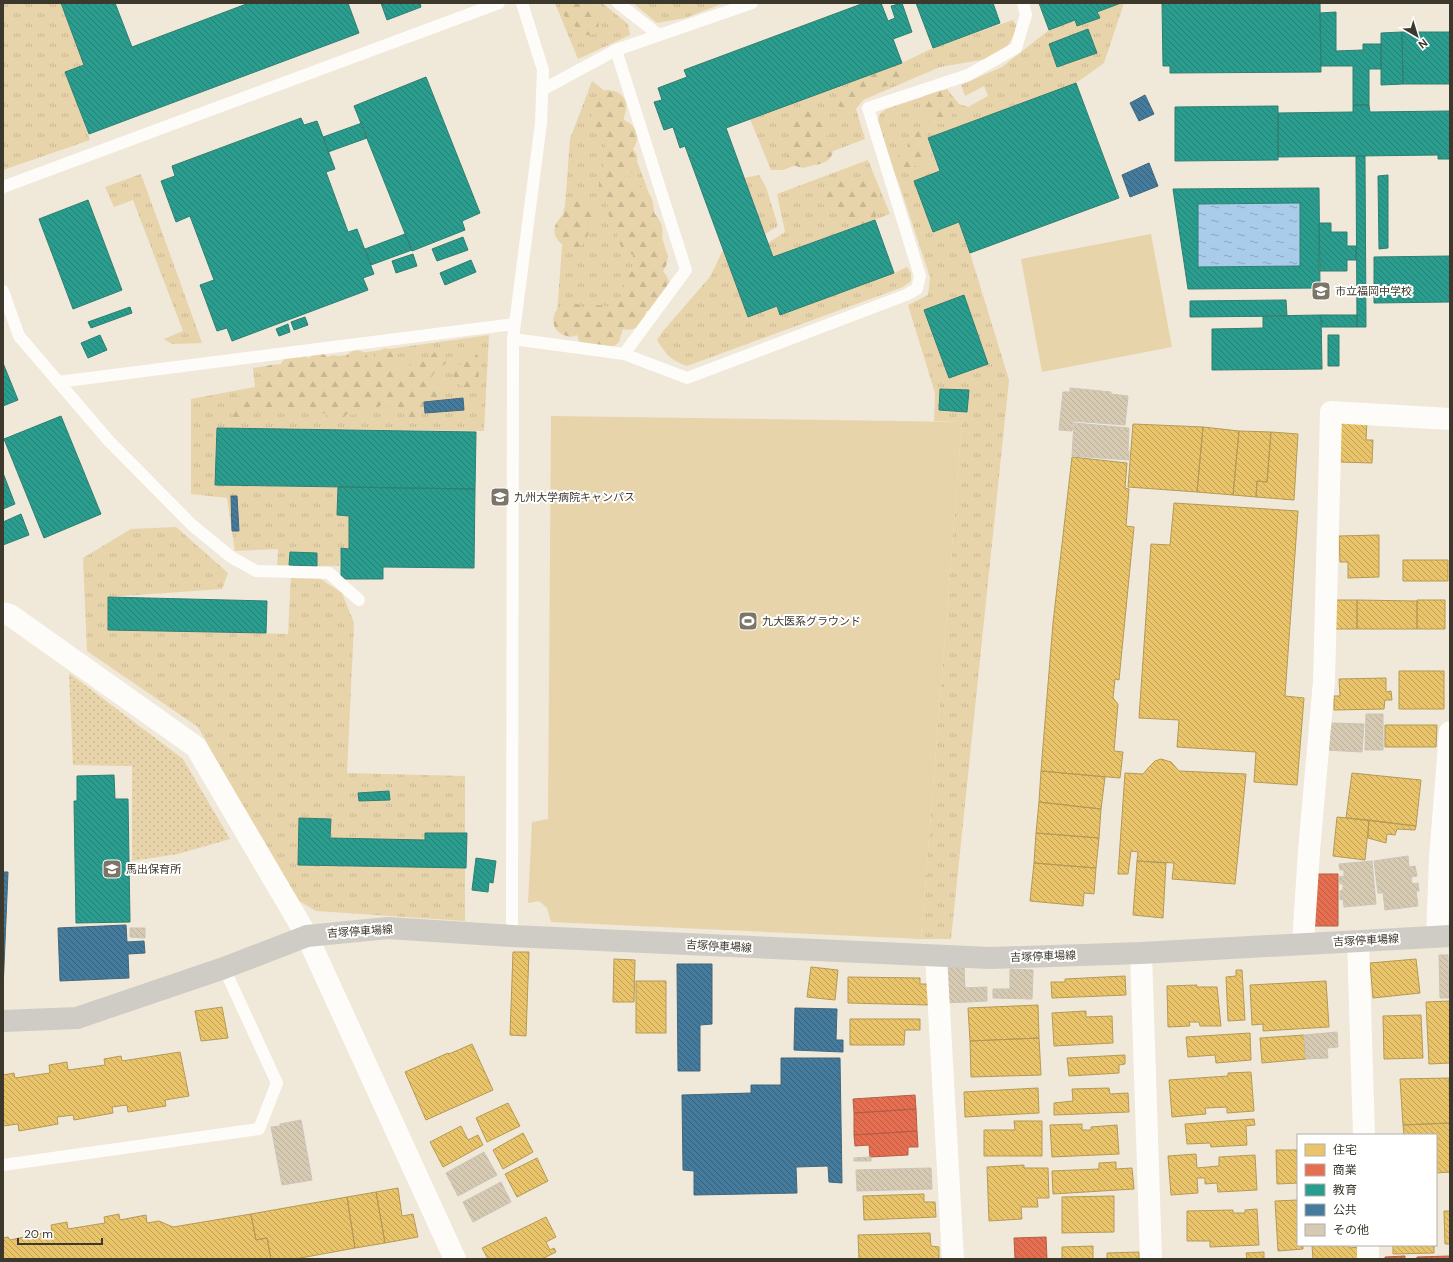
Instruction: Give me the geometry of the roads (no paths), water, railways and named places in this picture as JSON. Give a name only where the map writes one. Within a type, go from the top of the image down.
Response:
[{"type":"main road","name":"吉塚停車場線","points":[[3,1021],[77,1018],[224,968],[307,936],[388,928],[512,936],[990,958],[1141,953],[1444,936]]},
{"type":"street","points":[[1303,943],[1309,851],[1324,681],[1331,412],[1450,419]]},
{"type":"street","points":[[3,613],[10,615],[196,747],[307,936],[455,1259]]},
{"type":"street","points":[[1444,936],[1440,858],[1450,732]]},
{"type":"street","points":[[1358,941],[1364,1134]]},
{"type":"street","points":[[1141,953],[1151,1259]]},
{"type":"street","points":[[936,956],[953,1259]]},
{"type":"street","points":[[1368,1246],[1368,1259]]},
{"type":"lane","points":[[3,187],[499,3]]},
{"type":"lane","points":[[512,936],[513,339],[541,123],[543,70],[522,3]]},
{"type":"lane","points":[[618,3],[659,35]]},
{"type":"lane","points":[[542,90],[616,50],[752,3]]},
{"type":"lane","points":[[513,339],[624,354],[687,378],[906,295],[917,289],[920,276],[868,108],[968,75],[1016,48],[1026,15],[1022,3]]},
{"type":"lane","points":[[616,50],[686,270],[624,354]]},
{"type":"lane","points":[[3,291],[5,305],[19,336],[109,441],[192,525],[231,557],[256,571],[329,573],[359,600]]},
{"type":"lane","points":[[58,382],[514,324]]},
{"type":"lane","points":[[3,1165],[260,1129],[277,1084],[224,968]]},
{"type":"water","points":[[1300,203],[1300,266],[1198,267],[1198,204]]},
{"type":"place","name":"市立福岡中学校","points":[[1321,291]]},
{"type":"place","name":"九州大学病院キャンパス","points":[[500,497]]},
{"type":"place","name":"九大医系グラウンド","points":[[748,621]]},
{"type":"place","name":"馬出保育所","points":[[112,869]]}]
